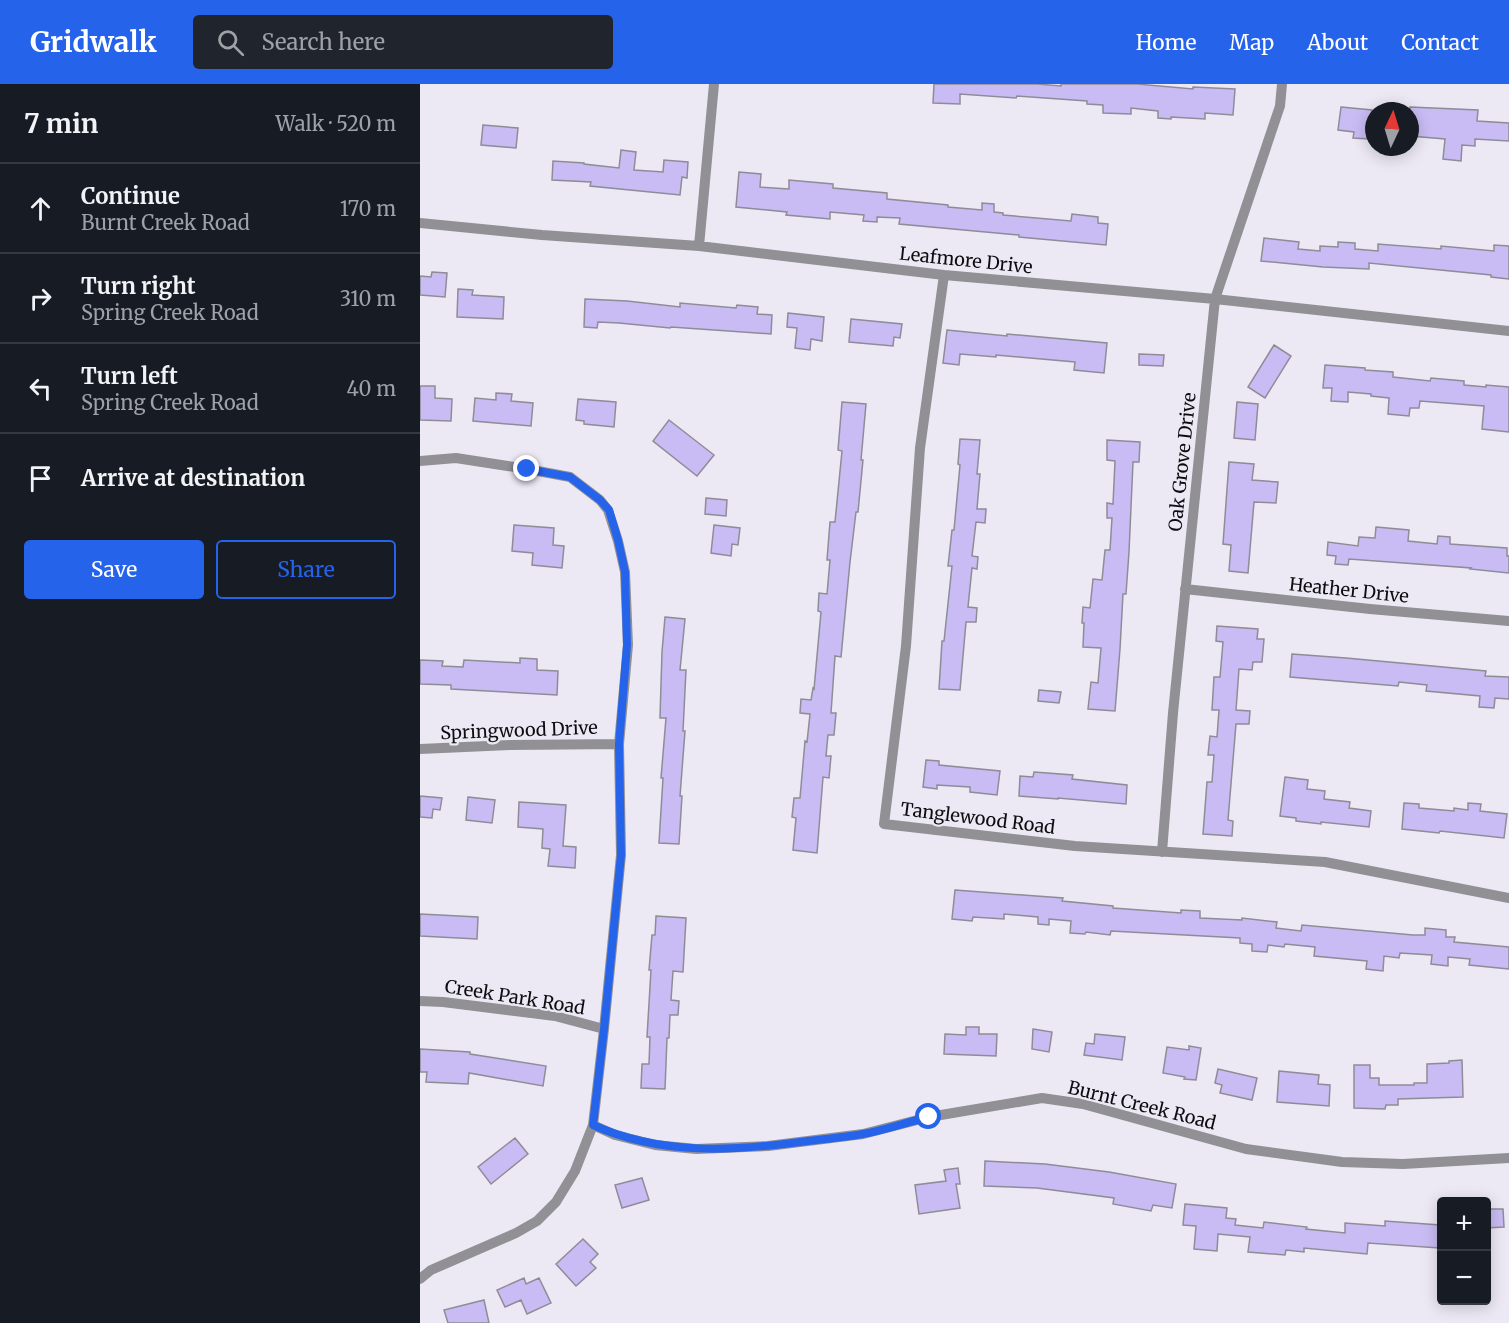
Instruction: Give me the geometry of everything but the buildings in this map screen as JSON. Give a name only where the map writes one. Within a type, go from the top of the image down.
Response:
[{"type":"street","points":[[699,246],[714,84]]},
{"type":"street","name":"Oak Grove Drive","points":[[1162,852],[1185,589],[1215,300],[1280,106],[1282,84]]},
{"type":"street","name":"Leafmore Drive","points":[[420,223],[542,235],[699,246],[944,275],[1215,300],[1509,331]]},
{"type":"street","name":"Tanglewood Road","points":[[944,275],[920,448],[906,646],[884,824],[1076,846],[1325,862],[1509,898]]},
{"type":"street","points":[[420,461],[456,458],[570,477],[600,500],[609,510],[625,572],[627,645],[619,744],[621,855],[593,1125],[575,1171],[556,1202],[537,1221],[516,1233],[431,1270],[420,1278]]},
{"type":"street","name":"Heather Drive","points":[[1185,589],[1509,621]]},
{"type":"street","name":"Springwood Drive","points":[[420,749],[619,744]]},
{"type":"street","name":"Creek Park Road","points":[[420,1001],[555,1016],[604,1029]]},
{"type":"street","name":"Burnt Creek Road","points":[[593,1125],[615,1135],[656,1145],[696,1149],[768,1146],[863,1134],[929,1117],[1042,1098],[1083,1104],[1246,1149],[1342,1162],[1403,1164],[1509,1158]]},
{"type":"route","points":[[527,469],[570,477],[600,500],[609,510],[625,572],[627,645],[619,744],[621,855],[593,1125],[615,1135],[656,1145],[696,1149],[768,1146],[863,1134],[929,1117]]}]
